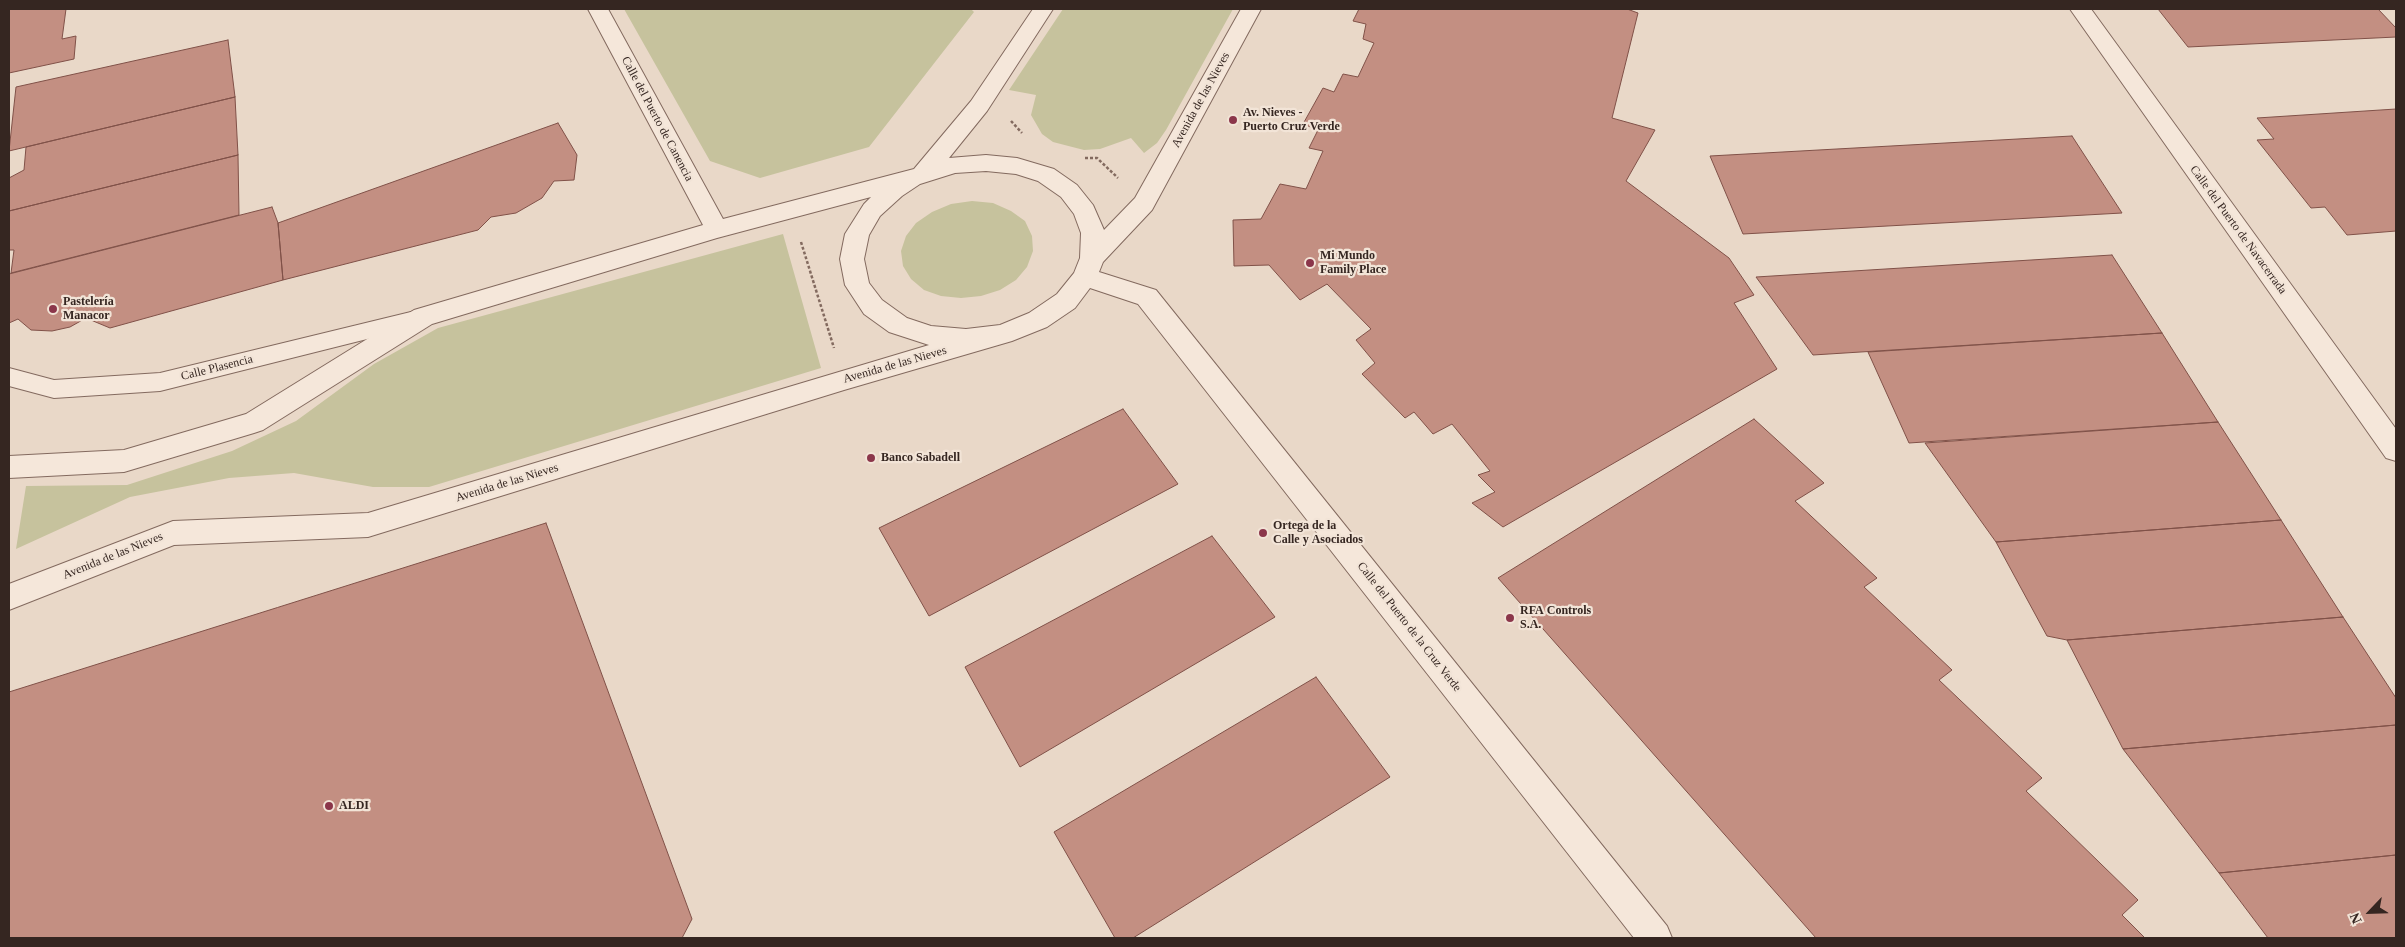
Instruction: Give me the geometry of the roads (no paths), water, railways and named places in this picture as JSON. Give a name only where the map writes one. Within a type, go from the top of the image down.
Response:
[{"type":"street","name":"Calle del Puerto de Canencia","points":[[598,9],[717,229]]},
{"type":"street","points":[[1003,334],[966,339],[931,336],[898,325],[873,307],[857,285],[852,259],[857,234],[872,210],[894,190],[918,176],[979,106],[1043,9]]},
{"type":"street","name":"Avenida de las Nieves","points":[[9,597],[173,533],[368,525],[844,380],[1003,334],[1038,320],[1066,300],[1088,267],[1144,204],[1250,9]]},
{"type":"street","name":"Calle del Puerto de Navacerrada","points":[[2080,9],[2396,450]]},
{"type":"street","points":[[9,467],[124,461],[254,422],[423,317],[717,229],[954,165],[986,163],[1017,166],[1046,176],[1069,191],[1085,211],[1093,233],[1088,267]]},
{"type":"street","name":"Calle del Puerto de la Cruz Verde","points":[[1088,267],[1147,298],[1655,938]]},
{"type":"lane","name":"Calle Plasencia","points":[[9,377],[54,389],[160,382],[423,317]]},
{"type":"place","name":"Av. Nieves - Puerto Cruz Verde","points":[[1233,120]]},
{"type":"place","name":"Mi Mundo Family Place","points":[[1310,263]]},
{"type":"place","name":"Pastelería Manacor","points":[[53,309]]},
{"type":"place","name":"Banco Sabadell","points":[[871,458]]},
{"type":"place","name":"Ortega de la Calle y Asociados","points":[[1263,533]]},
{"type":"place","name":"RFA Controls S.A.","points":[[1510,618]]},
{"type":"place","name":"ALDI","points":[[329,806]]}]
